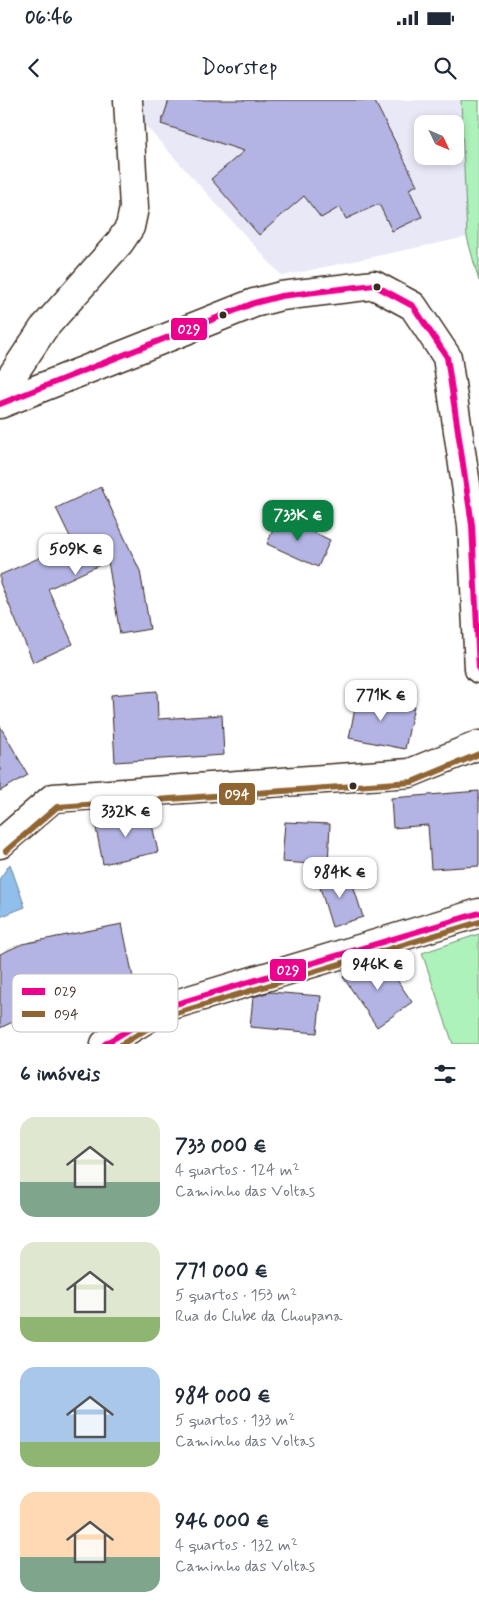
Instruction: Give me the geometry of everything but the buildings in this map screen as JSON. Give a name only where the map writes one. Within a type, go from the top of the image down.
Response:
[{"type":"street","points":[[0,394],[43,329],[120,242],[130,227],[134,208],[128,100]]},
{"type":"street","points":[[0,404],[254,303],[281,296],[374,286],[413,306],[447,357],[472,526],[479,669]]},
{"type":"street","points":[[0,844],[53,798],[410,773],[479,745]]},
{"type":"street","points":[[178,1003],[479,913]]},
{"type":"street","points":[[105,1044],[125,1032]]},
{"type":"shaded area","points":[[144,100],[461,100],[462,115],[414,115],[414,165],[464,165],[467,237],[282,276],[142,122]]},
{"type":"green space","points":[[461,100],[479,100],[479,281],[467,237],[464,115],[462,115]]},
{"type":"green space","points":[[479,934],[479,1044],[453,1044],[422,953]]},
{"type":"water","points":[[10,864],[25,907],[0,917],[0,878]]},
{"type":"transit line","name":"029","points":[[0,404],[254,303],[281,296],[374,285],[413,306],[447,357],[472,525],[479,669]]},
{"type":"transit line","name":"094","points":[[6,851],[57,807],[412,782],[479,754]]},
{"type":"transit line","name":"029","points":[[178,1003],[479,913]]},
{"type":"transit line","name":"094","points":[[178,1013],[479,922]]},
{"type":"transit line","name":"029","points":[[105,1044],[125,1032]]},
{"type":"transit line","name":"094","points":[[122,1044],[142,1032]]}]
